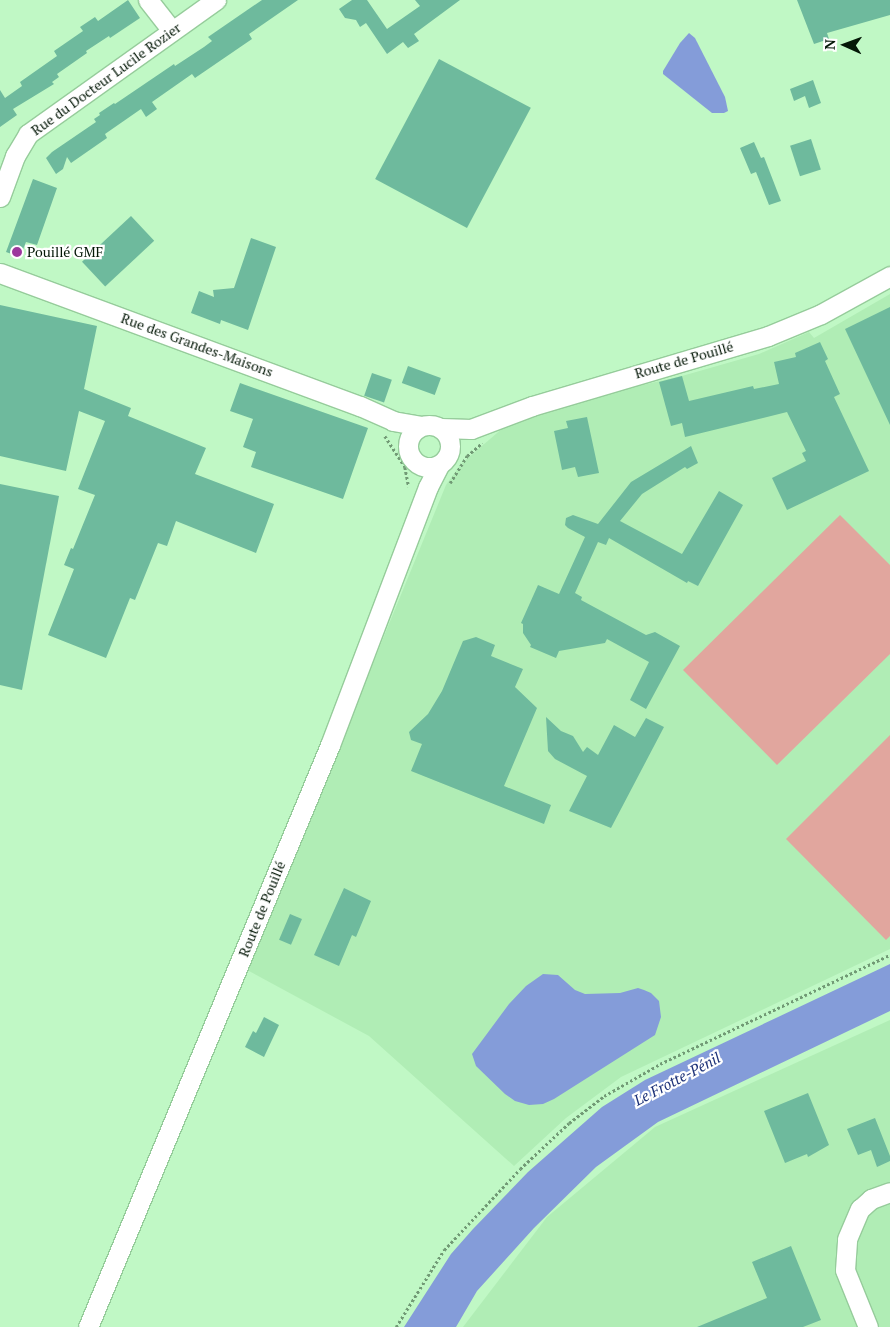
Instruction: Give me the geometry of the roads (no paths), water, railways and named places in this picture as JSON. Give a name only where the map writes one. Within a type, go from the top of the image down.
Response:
[{"type":"street","points":[[148,0],[172,31]]},
{"type":"street","name":"Rue du Docteur Lucile Rozier","points":[[0,197],[14,156],[28,134],[216,0]]},
{"type":"street","name":"Rue des Grandes-Maisons","points":[[0,273],[360,406],[388,427],[421,426]]},
{"type":"street","name":"Route de Pouillé","points":[[88,1327],[330,745],[419,490],[444,458],[478,435],[550,400],[768,336],[821,314],[890,276]]},
{"type":"street","points":[[428,424],[441,428],[449,438],[444,458],[426,468],[419,466],[409,456],[408,442],[410,435],[421,426],[428,424]]},
{"type":"street","points":[[388,427],[408,442]]},
{"type":"street","name":"Route de Pouillé","points":[[441,428],[478,435]]},
{"type":"street","points":[[419,466],[419,490]]},
{"type":"street","points":[[868,1327],[845,1270],[847,1239],[860,1209],[871,1199],[890,1192]]},
{"type":"water","points":[[689,33],[695,38],[725,97],[728,111],[724,113],[712,113],[663,74],[680,43]]},
{"type":"water","name":"Le Frotte-Pénil","points":[[890,964],[890,1011],[658,1122],[596,1167],[534,1228],[477,1291],[456,1327],[404,1327],[451,1254],[473,1229],[528,1172],[602,1107],[645,1080]]},
{"type":"water","points":[[543,974],[558,975],[575,990],[585,994],[620,993],[638,988],[644,990],[651,993],[659,1001],[661,1017],[655,1035],[554,1099],[543,1104],[529,1105],[515,1101],[505,1094],[476,1066],[472,1054],[509,1004],[526,986]]},
{"type":"place","name":"Pouillé GMF","points":[[17,252]]}]
